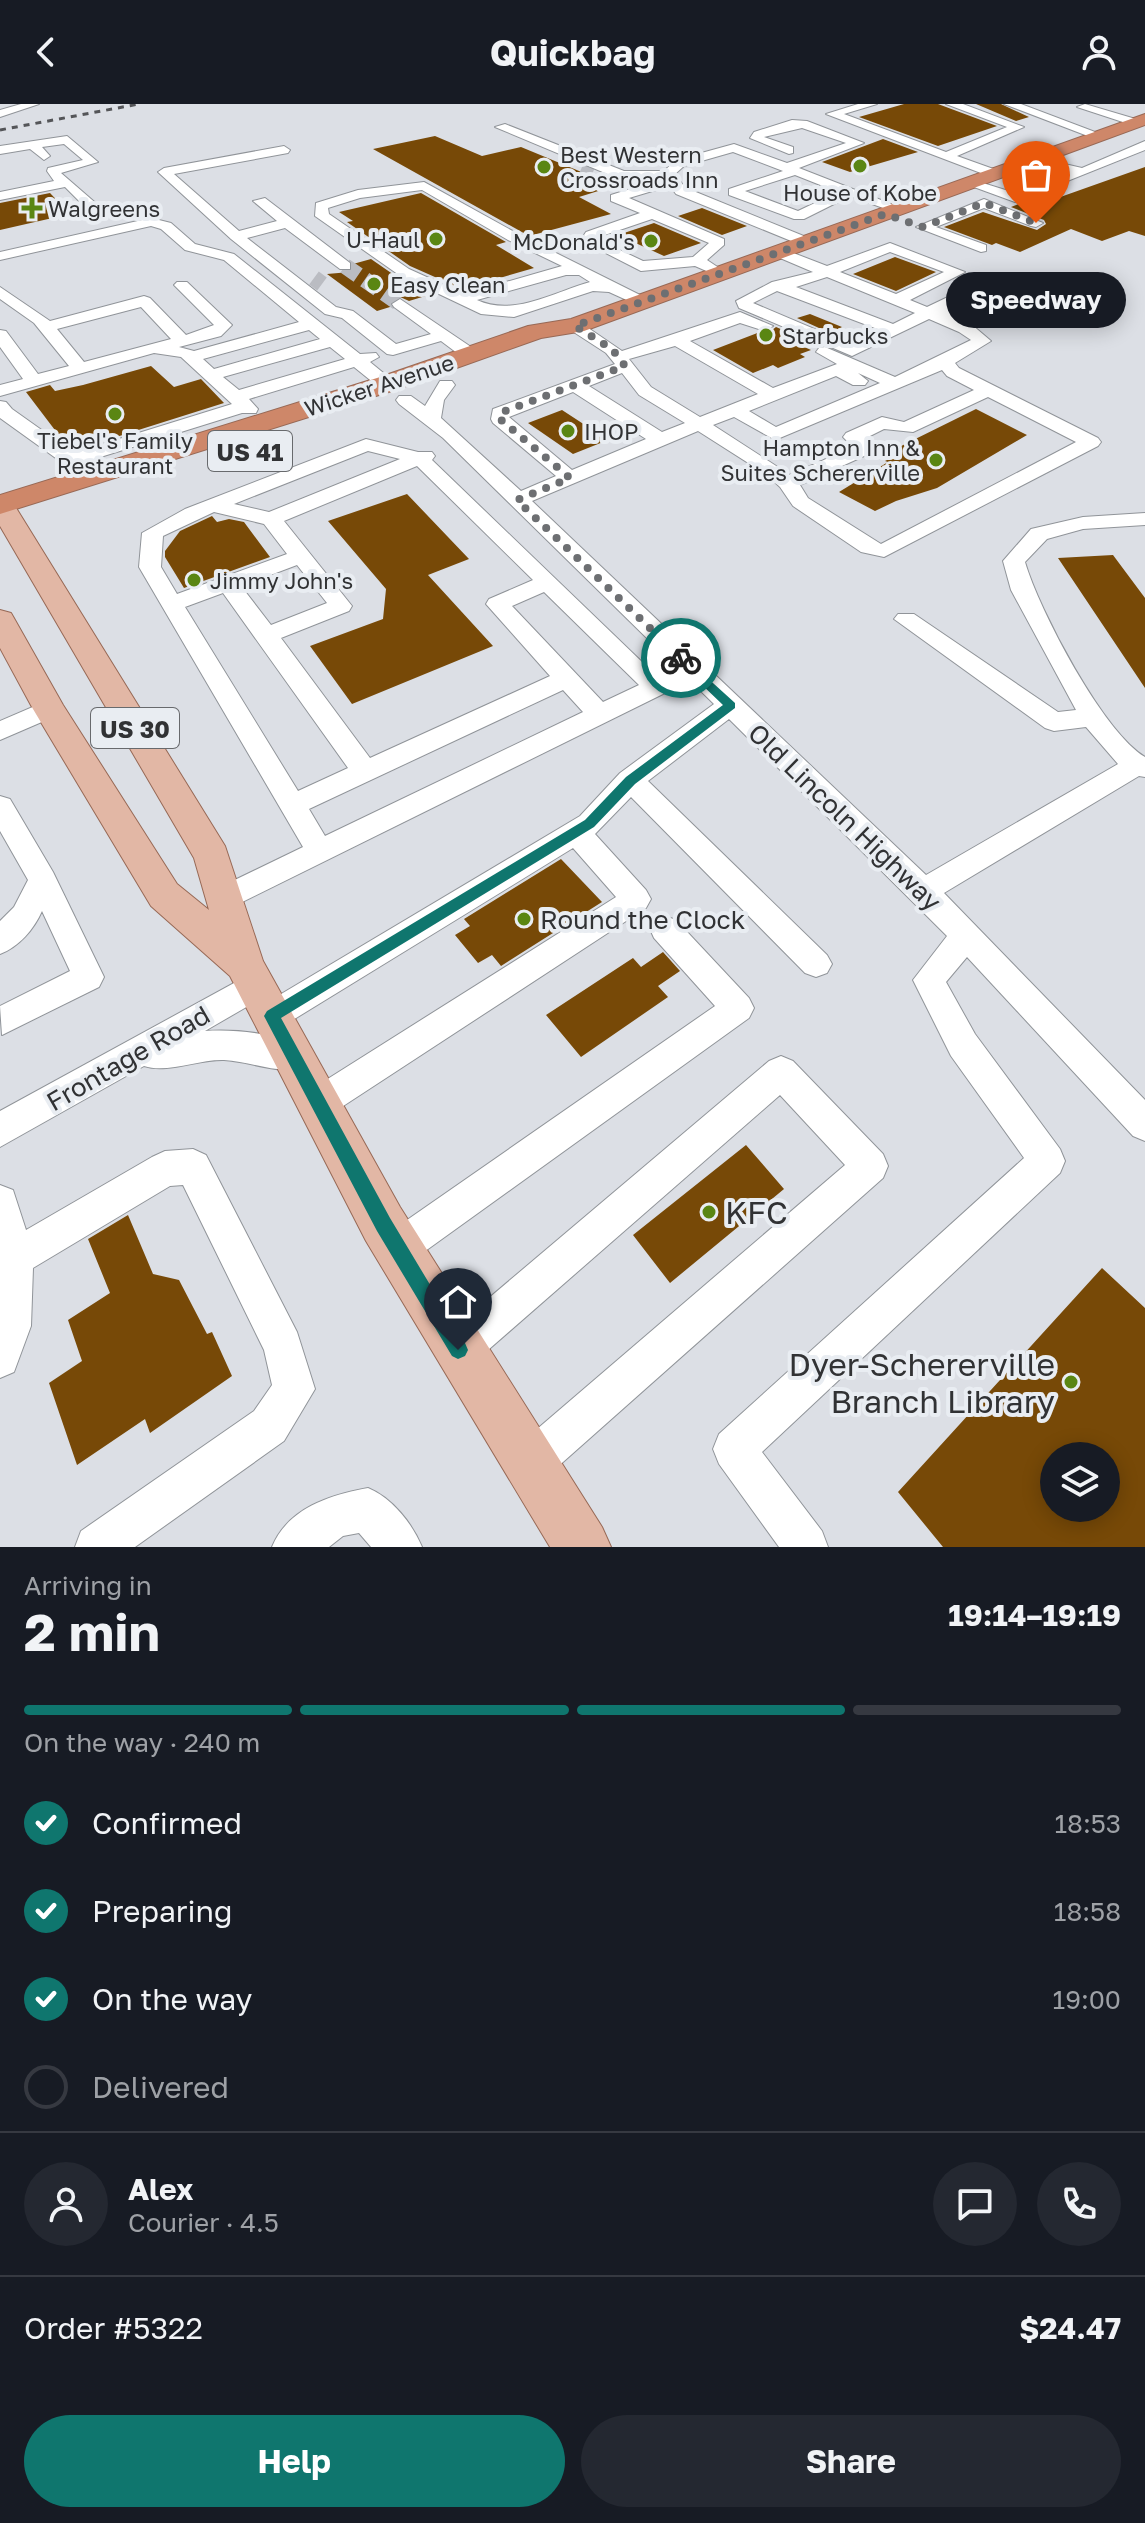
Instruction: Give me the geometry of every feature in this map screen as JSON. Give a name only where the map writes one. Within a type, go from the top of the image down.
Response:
[{"type":"highway","name":"Wicker Avenue","points":[[3,515],[399,391],[471,363],[471,355],[537,331],[575,326],[642,302],[707,266],[778,252],[1122,126]]},
{"type":"highway","name":"Wicker Avenue","points":[[3,515],[248,409],[446,385],[562,345],[575,326]]},
{"type":"main road","name":"US 30","points":[[3,515],[212,856],[224,899],[257,988],[397,1249],[582,1547]]},
{"type":"main road","name":"US 30","points":[[0,620],[49,709],[164,895],[257,988]]},
{"type":"street","points":[[0,114],[33,104]]},
{"type":"street","points":[[871,104],[832,114],[994,174]]},
{"type":"street","points":[[946,156],[1018,127],[952,104]]},
{"type":"street","points":[[1010,104],[1122,126]]},
{"type":"street","points":[[970,183],[1015,198],[1083,172],[1145,143],[1122,126],[1078,108]]},
{"type":"street","points":[[814,158],[756,138],[792,124],[803,124],[858,143],[814,158],[775,180],[747,185],[734,192],[799,216],[825,198],[850,191]]},
{"type":"street","points":[[501,127],[587,166],[622,175],[667,174]]},
{"type":"street","points":[[774,130],[836,151]]},
{"type":"street","points":[[497,143],[523,135]]},
{"type":"street","points":[[0,150],[67,140],[92,162],[0,181]]},
{"type":"street","points":[[33,145],[57,168],[53,171]]},
{"type":"street","points":[[652,214],[591,235],[595,244],[641,266],[707,266],[719,242],[616,198],[654,186],[680,163],[734,148],[850,191],[923,227],[981,248]]},
{"type":"street","points":[[284,150],[164,172],[273,266],[331,311],[347,314],[393,350]]},
{"type":"street","points":[[1034,159],[1083,172]]},
{"type":"street","points":[[53,171],[63,183]]},
{"type":"street","points":[[667,174],[681,191],[806,242]]},
{"type":"street","points":[[775,180],[789,185]]},
{"type":"street","points":[[0,196],[69,184],[101,215],[47,229]]},
{"type":"street","points":[[612,288],[592,286],[514,312],[487,311],[404,272],[322,216],[321,206],[358,194],[424,186],[513,237],[642,302]]},
{"type":"street","points":[[950,190],[1036,223]]},
{"type":"street","points":[[260,201],[345,266]]},
{"type":"street","points":[[923,227],[984,203]]},
{"type":"street","points":[[93,219],[106,231]]},
{"type":"street","name":"Old Lincoln Highway","points":[[0,256],[151,222],[166,226],[190,247],[229,257],[440,427],[923,891],[1145,1124]]},
{"type":"street","points":[[236,236],[288,223]]},
{"type":"street","points":[[897,300],[957,272],[890,247],[801,282],[777,285],[744,301],[745,305],[852,351],[933,311]]},
{"type":"street","points":[[273,266],[325,252]]},
{"type":"street","points":[[735,410],[775,434],[945,362],[983,341],[933,311],[897,300],[778,252]]},
{"type":"street","points":[[298,260],[318,281],[349,304],[347,314]]},
{"type":"street","points":[[462,300],[565,270],[582,271]]},
{"type":"street","points":[[0,391],[80,368],[126,350],[154,348],[186,353],[187,349],[224,325],[182,285]]},
{"type":"street","points":[[777,285],[894,330]]},
{"type":"street","points":[[0,292],[46,327],[80,368]]},
{"type":"street","points":[[46,327],[100,319],[144,301],[211,375],[248,409]]},
{"type":"street","points":[[368,331],[403,316],[444,335],[471,355]]},
{"type":"street","points":[[570,478],[500,419],[500,413],[575,385],[622,361],[740,317],[885,387]]},
{"type":"street","points":[[187,349],[310,324]]},
{"type":"street","points":[[575,326],[612,349],[645,391],[774,471],[788,483],[800,502],[869,547],[884,551],[1091,442],[953,372],[945,362]]},
{"type":"street","points":[[0,335],[34,381]]},
{"type":"street","points":[[0,406],[5,413],[71,460],[248,409],[358,361],[444,335]]},
{"type":"street","points":[[676,340],[772,395]]},
{"type":"street","points":[[211,375],[332,341]]},
{"type":"street","points":[[517,500],[837,369],[885,387]]},
{"type":"street","points":[[271,519],[421,460],[440,427],[435,400],[446,385]]},
{"type":"street","points":[[575,385],[661,440]]},
{"type":"street","points":[[788,483],[866,448],[853,437],[882,423],[906,428],[989,390]]},
{"type":"street","points":[[224,899],[320,852],[599,714],[656,687],[421,460],[366,445],[222,501],[153,533],[150,567],[320,852]]},
{"type":"street","points":[[222,501],[271,519],[341,606],[267,635]]},
{"type":"street","points":[[923,891],[1140,767],[1092,717],[1022,590],[1014,561],[1039,534],[1083,523],[1145,519]]},
{"type":"street","points":[[171,604],[301,556]]},
{"type":"street","points":[[227,582],[366,772]]},
{"type":"street","points":[[546,583],[497,604],[599,714]]},
{"type":"street","points":[[906,619],[1054,722],[1092,717]]},
{"type":"street","points":[[292,805],[566,679]]},
{"type":"street","name":"Frontage Road","points":[[0,1130],[257,988],[590,824],[630,780],[730,705]]},
{"type":"street","points":[[0,731],[49,709]]},
{"type":"street","points":[[630,780],[816,964]]},
{"type":"street","points":[[0,806],[43,880],[88,977],[2,1021]]},
{"type":"street","points":[[319,1103],[636,899],[576,832]]},
{"type":"street","points":[[0,941],[25,916],[43,880]]},
{"type":"street","points":[[397,1249],[738,1008],[665,929]]},
{"type":"street","points":[[806,1547],[734,1449],[1047,1161],[963,1045],[929,980],[966,936]]},
{"type":"street","points":[[109,1068],[192,1044],[238,1043],[293,1056]]},
{"type":"street","points":[[458,1350],[781,1072],[870,1166],[530,1463]]},
{"type":"street","points":[[15,1258],[165,1169],[193,1167],[283,1346],[294,1389],[269,1426],[97,1547]]},
{"type":"street","points":[[0,1203],[15,1258],[11,1326],[0,1358]]},
{"type":"street","points":[[294,1547],[333,1516],[368,1510],[400,1547]]},
{"type":"building","points":[[904,104],[938,104],[997,126],[938,146],[859,117]]},
{"type":"building","points":[[976,104],[1001,104],[1029,117],[1016,121]]},
{"type":"building","points":[[435,136],[482,156],[521,147],[596,178],[592,180],[611,187],[579,197],[611,214],[529,236],[373,149]]},
{"type":"building","points":[[883,139],[918,152],[850,172],[822,162]]},
{"type":"building","points":[[1145,167],[1145,236],[1129,231],[1102,241],[1071,229],[1020,252],[944,227],[983,212],[1037,230],[1046,224],[1044,220],[1011,207],[1024,202],[1035,206]]},
{"type":"building","name":"Walgreens","points":[[50,193],[70,214],[0,230],[0,203]]},
{"type":"building","name":"U-Haul","points":[[421,193],[506,242],[496,245],[534,268],[462,289],[410,266],[347,222],[353,221],[339,212]]},
{"type":"building","points":[[702,208],[747,226],[722,235],[678,216]]},
{"type":"building","points":[[654,223],[701,243],[664,256],[618,235]]},
{"type":"building","points":[[895,257],[936,272],[896,291],[853,274]]},
{"type":"building","points":[[371,259],[397,277],[432,294],[409,301],[398,296],[390,301],[390,307],[377,311],[327,274],[350,272],[353,264]]},
{"type":"building","points":[[810,314],[842,327],[830,333],[797,318]]},
{"type":"building","points":[[776,327],[811,342],[802,346],[811,350],[800,354],[805,357],[778,368],[773,365],[753,373],[713,350],[760,332],[767,334]]},
{"type":"building","name":"Tiebel's Family Restaurant","points":[[151,366],[174,387],[201,379],[224,403],[75,450],[64,442],[26,392],[50,385],[55,391]]},
{"type":"building","name":"Hampton Inn & Suites Schererville","points":[[976,409],[1027,435],[937,488],[875,511],[839,492],[888,462],[885,461],[889,459],[883,455]]},
{"type":"building","name":"IHOP","points":[[562,410],[608,440],[573,454],[528,423]]},
{"type":"building","points":[[407,494],[469,559],[428,575],[493,646],[352,704],[310,646],[383,619],[386,589],[328,521]]},
{"type":"building","points":[[212,516],[217,522],[229,519],[244,522],[270,557],[184,588],[165,557],[165,551],[180,531]]},
{"type":"building","points":[[1113,555],[1145,598],[1145,688],[1058,558]]},
{"type":"building","name":"Round the Clock","points":[[561,859],[602,902],[501,966],[492,955],[478,963],[455,935],[470,926],[464,919]]},
{"type":"building","points":[[663,952],[680,971],[658,986],[668,997],[581,1057],[546,1015],[633,958],[641,967]]},
{"type":"building","name":"KFC","points":[[746,1145],[784,1189],[670,1283],[633,1235]]},
{"type":"building","points":[[128,1215],[153,1274],[179,1280],[207,1334],[212,1332],[232,1376],[150,1433],[145,1419],[77,1465],[49,1383],[82,1361],[68,1320],[110,1293],[88,1239]]},
{"type":"building","name":"Dyer-Schererville Branch Library","points":[[1102,1268],[1145,1308],[1145,1547],[943,1547],[898,1492]]},
{"type":"tunnel","points":[[582,167],[593,172]]},
{"type":"tunnel","points":[[345,266],[400,304]]},
{"type":"tunnel","points":[[314,278],[322,284]]},
{"type":"railway","points":[[0,130],[139,104]]},
{"type":"way so far","points":[[681,658],[517,500],[570,478],[500,419],[500,413],[625,366],[612,349],[575,326],[885,214],[923,227],[984,203],[1036,223]]},
{"type":"place","name":"House of Kobe","points":[[860,166]]},
{"type":"place","name":"Best Western Crossroads Inn","points":[[544,167]]},
{"type":"place","name":"Walgreens","points":[[32,208]]},
{"type":"place","name":"Speedway","points":[[1036,223]]},
{"type":"place","name":"U-Haul","points":[[436,239]]},
{"type":"place","name":"McDonald's","points":[[651,241]]},
{"type":"place","name":"Easy Clean","points":[[374,284]]},
{"type":"place","name":"Starbucks","points":[[766,335]]},
{"type":"place","name":"Tiebel's Family Restaurant","points":[[115,414]]},
{"type":"place","name":"IHOP","points":[[568,431]]},
{"type":"place","name":"Hampton Inn & Suites Schererville","points":[[936,460]]},
{"type":"place","name":"Jimmy John's","points":[[194,580]]},
{"type":"place","name":"Round the Clock","points":[[524,919]]},
{"type":"place","name":"KFC","points":[[709,1212]]},
{"type":"place","name":"Dyer-Schererville Branch Library","points":[[1071,1382]]},
{"type":"route","points":[[458,1350],[383,1224],[272,1016],[590,824],[630,780],[730,705],[681,658]]}]
